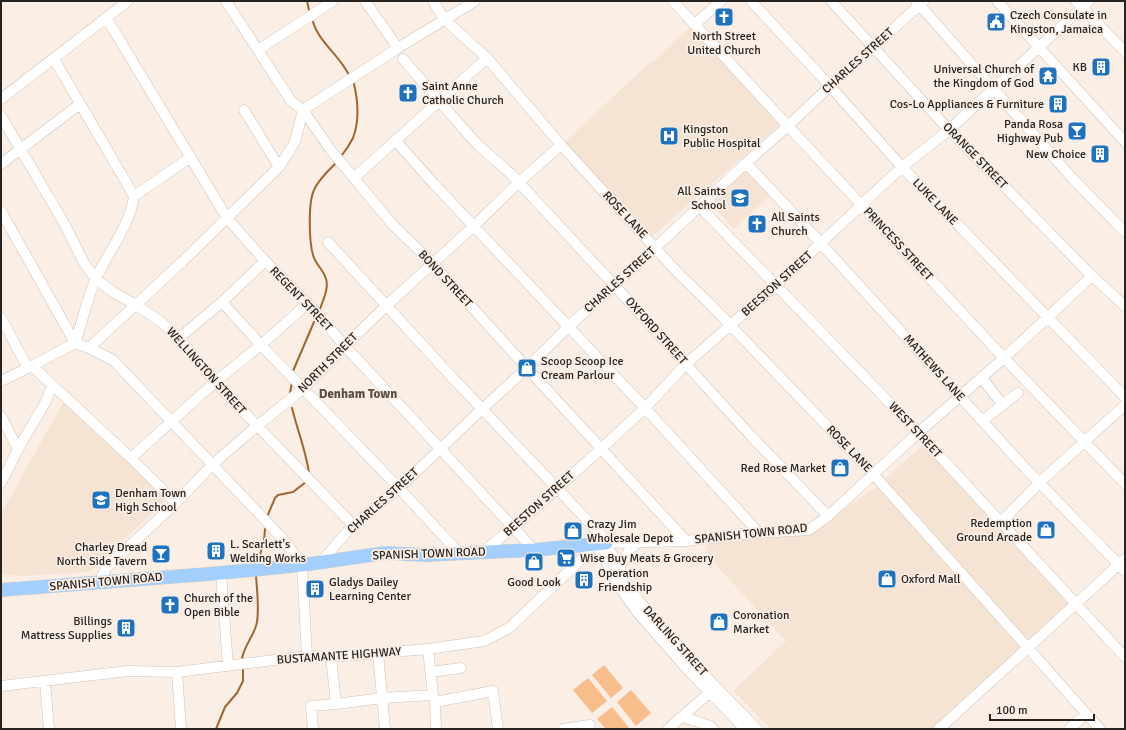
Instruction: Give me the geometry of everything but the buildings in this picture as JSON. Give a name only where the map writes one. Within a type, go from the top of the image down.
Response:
[{"type":"main road","name":"SPANISH TOWN ROAD","points":[[1,590],[221,573],[320,563],[385,554],[426,555],[534,550],[597,544]]},
{"type":"street","points":[[1,99],[54,60],[128,1]]},
{"type":"street","name":"BOND STREET","points":[[226,1],[291,101],[304,110],[330,149],[392,224],[432,263],[686,541]]},
{"type":"street","points":[[258,50],[333,1]]},
{"type":"street","points":[[365,1],[398,48]]},
{"type":"street","name":"ROSE LANE","points":[[433,1],[445,20],[487,58],[561,146],[655,248],[874,475],[1100,729]]},
{"type":"street","points":[[89,348],[182,262],[279,168],[295,142],[304,110],[398,48],[475,1]]},
{"type":"street","name":"PRINCESS STREET","points":[[673,1],[1004,358],[1125,484]]},
{"type":"street","points":[[695,24],[721,1]]},
{"type":"street","name":"LUKE LANE","points":[[751,1],[830,86],[902,167],[1125,397]]},
{"type":"street","name":"ORANGE STREET","points":[[831,1],[949,130],[1092,276],[1125,306]]},
{"type":"street","points":[[997,1],[1125,142]]},
{"type":"street","points":[[920,2],[993,88],[1074,179],[1125,232]]},
{"type":"street","name":"CHARLES STREET","points":[[320,563],[354,525],[399,488],[527,368],[568,327],[874,47],[920,2]]},
{"type":"street","points":[[1082,3],[1125,52]]},
{"type":"street","name":"BEESTON STREET","points":[[484,552],[514,528],[602,448],[645,408],[686,364],[776,286],[902,167],[949,130],[1039,47],[1082,3]]},
{"type":"street","name":"REGENT STREET","points":[[107,18],[227,218],[265,261],[312,308],[345,346],[534,550]]},
{"type":"street","points":[[354,178],[487,58]]},
{"type":"street","name":"OXFORD STREET","points":[[403,59],[477,144],[512,175],[752,437],[828,516]]},
{"type":"street","points":[[1,381],[75,343],[96,279],[133,206],[134,196],[54,60]]},
{"type":"street","points":[[1,164],[80,104]]},
{"type":"street","points":[[244,110],[279,168]]},
{"type":"street","name":"WELLINGTON STREET","points":[[1,116],[64,223],[84,263],[96,279],[113,292],[136,304],[160,321],[179,338],[215,382],[354,525]]},
{"type":"street","points":[[396,141],[434,184],[645,408],[760,533]]},
{"type":"street","name":"NORTH STREET","points":[[99,582],[107,567],[176,503],[213,464],[303,389],[386,306],[474,226],[518,183],[561,146]]},
{"type":"street","points":[[134,196],[191,157]]},
{"type":"street","name":"MATHEWS LANE","points":[[746,163],[821,243],[1026,469],[1123,565]]},
{"type":"street","name":"WEST STREET","points":[[700,206],[918,433],[1125,657]]},
{"type":"street","points":[[1,211],[75,343],[113,360],[213,464],[283,540],[302,565],[307,656]]},
{"type":"street","points":[[328,242],[556,489],[603,537],[597,544]]},
{"type":"street","points":[[179,338],[222,302],[265,261]]},
{"type":"street","name":"SPANISH TOWN ROAD","points":[[597,544],[686,541],[742,534],[809,530],[828,516],[874,475],[918,433],[1004,358],[1092,276]]},
{"type":"street","points":[[222,302],[459,553]]},
{"type":"street","points":[[131,458],[215,382],[261,345],[307,304]]},
{"type":"street","points":[[1,318],[30,367],[131,458],[176,503]]},
{"type":"street","points":[[981,377],[1003,404]]},
{"type":"street","points":[[1,483],[18,449],[45,403],[52,386]]},
{"type":"street","points":[[982,421],[1018,393]]},
{"type":"street","points":[[1001,522],[1040,482],[1125,405]]},
{"type":"street","points":[[1,416],[18,449]]},
{"type":"street","points":[[619,568],[630,549],[639,542]]},
{"type":"street","name":"DARLING STREET","points":[[597,544],[619,568],[631,590],[644,607],[712,683],[757,729]]},
{"type":"street","name":"DARLING STREET","points":[[597,544],[623,592],[637,612],[710,693],[745,729]]},
{"type":"street","name":"BUSTAMANTE HIGHWAY","points":[[1,686],[128,671],[177,672],[307,656],[331,657],[428,649],[484,641],[509,628],[597,544]]},
{"type":"street","points":[[939,729],[1075,604],[1123,565]]},
{"type":"street","points":[[221,573],[228,666]]},
{"type":"street","points":[[428,649],[436,729]]},
{"type":"street","points":[[378,653],[385,729]]},
{"type":"street","points":[[331,657],[336,704]]},
{"type":"street","points":[[431,672],[460,668]]},
{"type":"street","points":[[177,672],[181,729]]},
{"type":"street","points":[[45,682],[49,729]]},
{"type":"street","points":[[313,729],[311,706],[382,698],[434,698],[493,691],[498,729]]},
{"type":"street","points":[[668,729],[710,693]]},
{"type":"street","points":[[1069,729],[1086,714]]},
{"type":"street","points":[[683,716],[710,726],[713,729]]},
{"type":"street","points":[[563,729],[590,725]]},
{"type":"shaded area","name":"Kingston Public Hospital","points":[[691,26],[779,125],[649,239],[560,147],[648,64],[653,62]]},
{"type":"shaded area","name":"All Saints School","points":[[747,167],[772,194],[734,229],[709,202]]},
{"type":"shaded area","name":"Denham Town High School","points":[[65,399],[86,423],[167,499],[90,572],[21,576],[1,574],[1,514]]},
{"type":"shaded area","name":"Oxford Mall","points":[[923,445],[1068,604],[933,729],[771,729],[733,691],[786,641],[706,554],[708,541],[811,531],[876,487]]},
{"type":"shaded area","points":[[604,665],[623,688],[611,698],[592,675]]},
{"type":"shaded area","points":[[588,678],[607,701],[592,713],[573,690]]},
{"type":"shaded area","points":[[631,690],[651,713],[636,726],[617,702]]},
{"type":"shaded area","points":[[612,707],[630,729],[606,729],[597,719]]},
{"type":"waterway","points":[[307,1],[309,10]]},
{"type":"waterway","points":[[313,22],[320,36],[341,62],[350,77]]},
{"type":"waterway","points":[[342,155],[348,147],[355,132],[357,104],[354,84]]},
{"type":"waterway","points":[[320,309],[327,283],[325,276],[314,258],[312,249],[310,232],[311,204],[312,196],[318,183],[335,164]]},
{"type":"waterway","points":[[293,371],[314,322]]},
{"type":"waterway","points":[[290,393],[292,383]]},
{"type":"waterway","points":[[292,408],[309,473]]},
{"type":"waterway","points":[[267,517],[275,498],[278,495],[293,492],[306,482]]},
{"type":"waterway","points":[[258,562],[264,541],[265,529]]},
{"type":"waterway","points":[[242,658],[257,621],[258,602],[256,576]]},
{"type":"waterway","points":[[216,729],[225,707],[237,693],[243,681],[243,669]]},
{"type":"place","name":"North Street United Church","points":[[724,17]]},
{"type":"place","name":"Czech Consulate in Kingston, Jamaica","points":[[996,22]]},
{"type":"place","name":"KB","points":[[1101,67]]},
{"type":"place","name":"Universal Church of the Kingdom of God","points":[[1048,76]]},
{"type":"place","name":"Saint Anne Catholic Church","points":[[408,93]]},
{"type":"place","name":"Cos-Lo Appliances & Furniture","points":[[1058,104]]},
{"type":"place","name":"Panda Rosa Highway Pub","points":[[1077,131]]},
{"type":"place","name":"Kingston Public Hospital","points":[[669,136]]},
{"type":"place","name":"New Choice","points":[[1100,154]]},
{"type":"place","name":"All Saints School","points":[[740,198]]},
{"type":"place","name":"All Saints Church","points":[[757,224]]},
{"type":"place","name":"Scoop Scoop Ice Cream Parlour","points":[[527,368]]},
{"type":"place","name":"Red Rose Market","points":[[840,468]]},
{"type":"place","name":"Denham Town High School","points":[[101,500]]},
{"type":"place","name":"Redemption Ground Arcade","points":[[1046,530]]},
{"type":"place","name":"Crazy Jim Wholesale Depot","points":[[573,531]]},
{"type":"place","name":"L. Scarlett's Welding Works","points":[[216,551]]},
{"type":"place","name":"Charley Dread North Side Tavern","points":[[161,554]]},
{"type":"place","name":"Wise Buy Meats & Grocery","points":[[566,558]]},
{"type":"place","name":"Good Look","points":[[534,562]]},
{"type":"place","name":"Oxford Mall","points":[[887,579]]},
{"type":"place","name":"Operation Friendship","points":[[584,580]]},
{"type":"place","name":"Gladys Dailey Learning Center","points":[[315,589]]},
{"type":"place","name":"Church of the Open Bible","points":[[170,605]]},
{"type":"place","name":"Coronation Market","points":[[719,622]]},
{"type":"place","name":"Billings Mattress Supplies","points":[[126,628]]},
{"type":"district","name":"Denham Town","points":[[358,394]]}]
